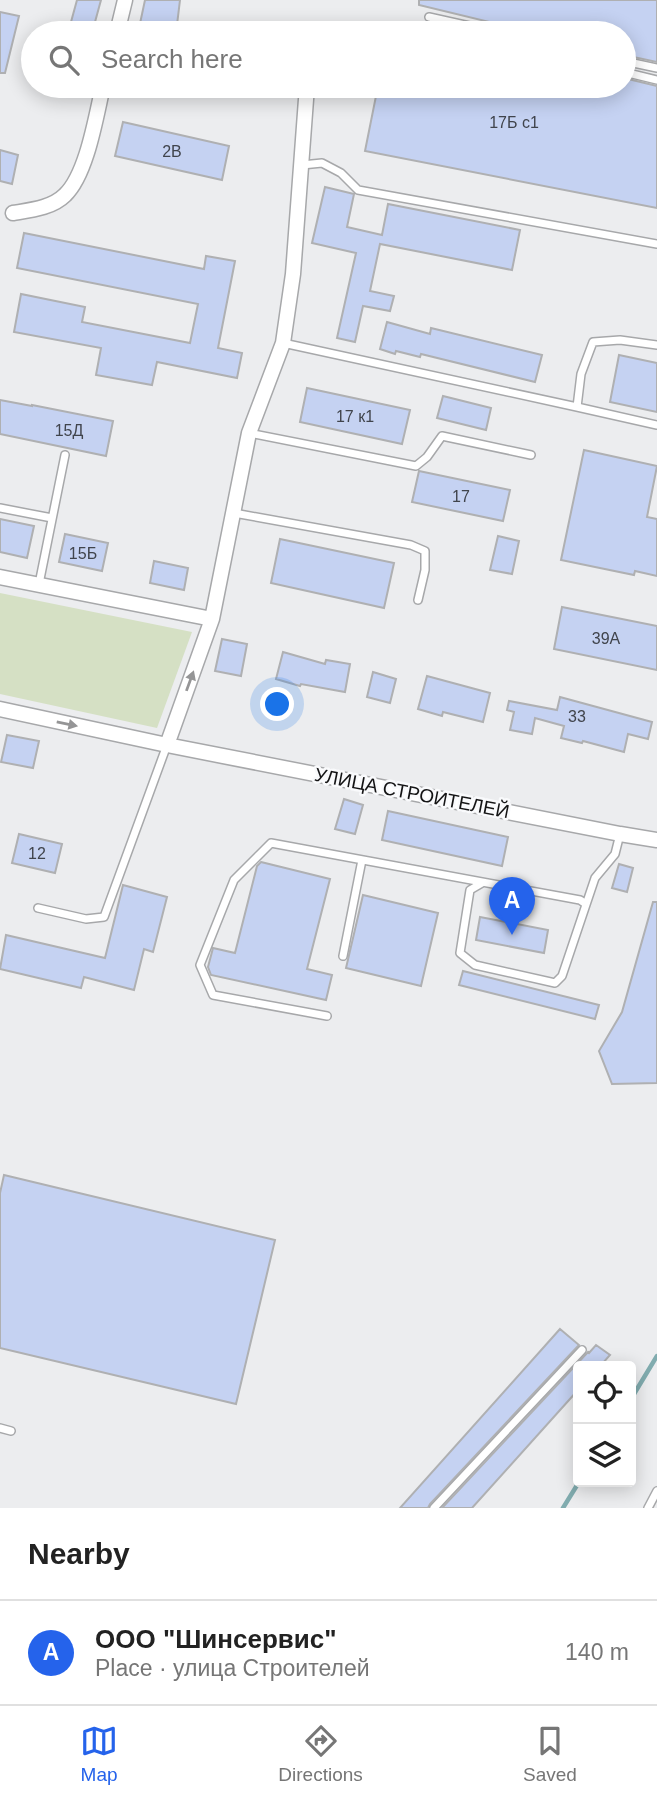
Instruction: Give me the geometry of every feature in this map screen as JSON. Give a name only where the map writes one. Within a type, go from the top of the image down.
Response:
[{"type":"street","points":[[120,21],[125,0]]},
{"type":"street","points":[[7,212],[42,209],[65,196],[81,171],[100,98]]},
{"type":"street","points":[[167,745],[212,619],[248,433],[283,343],[293,274],[306,98]]},
{"type":"street","points":[[0,577],[212,619]]},
{"type":"street","name":"УЛИЦА СТРОИТЕЛЕЙ","points":[[0,709],[167,745],[657,840]]},
{"type":"lane","points":[[429,17],[447,21]]},
{"type":"lane","points":[[636,64],[657,68]]},
{"type":"lane","points":[[636,75],[657,80]]},
{"type":"lane","points":[[302,165],[322,163],[341,173],[358,190],[657,244]]},
{"type":"lane","points":[[577,407],[581,374],[593,342],[620,340],[657,345]]},
{"type":"lane","points":[[283,343],[657,425]]},
{"type":"lane","points":[[248,433],[416,466],[427,457],[442,436],[531,455]]},
{"type":"lane","points":[[38,584],[65,456]]},
{"type":"lane","points":[[0,508],[52,518]]},
{"type":"lane","points":[[234,513],[411,545],[425,551],[425,570],[418,600]]},
{"type":"lane","points":[[38,908],[86,919],[104,917],[167,745]]},
{"type":"lane","points":[[483,883],[470,890],[460,953],[475,965],[555,983],[562,976],[595,878],[615,854],[620,834]]},
{"type":"lane","points":[[327,1016],[213,995],[200,965],[234,880],[271,843],[580,900],[586,904]]},
{"type":"lane","points":[[343,956],[362,860]]},
{"type":"lane","points":[[434,1508],[582,1350]]},
{"type":"lane","points":[[0,1428],[11,1431]]},
{"type":"lane","points":[[648,1508],[657,1491]]},
{"type":"green space","points":[[0,593],[192,632],[157,728],[0,694]]},
{"type":"building","points":[[77,0],[101,0],[95,21],[71,21]]},
{"type":"building","points":[[145,0],[180,0],[177,21],[141,21]]},
{"type":"building","points":[[419,0],[657,0],[657,62],[636,58],[636,21],[485,21],[419,5]]},
{"type":"building","points":[[0,12],[19,16],[5,73],[0,73]]},
{"type":"building","points":[[636,81],[657,86],[657,208],[365,151],[376,98],[636,98]]},
{"type":"building","points":[[123,122],[229,146],[222,180],[115,156]]},
{"type":"building","points":[[0,150],[18,155],[12,184],[0,181]]},
{"type":"building","points":[[325,187],[354,194],[347,227],[382,235],[388,204],[520,230],[512,270],[380,244],[370,291],[394,296],[390,311],[363,306],[355,342],[337,338],[356,253],[312,243]]},
{"type":"building","points":[[24,233],[204,269],[206,256],[235,261],[218,348],[242,353],[237,378],[157,362],[152,385],[96,375],[101,348],[14,332],[21,294],[85,307],[82,322],[190,343],[198,304],[17,268]]},
{"type":"building","points":[[387,322],[430,334],[431,328],[542,355],[535,382],[421,354],[420,357],[396,351],[395,354],[380,349]]},
{"type":"building","points":[[619,355],[657,363],[657,412],[610,402]]},
{"type":"building","points":[[307,388],[410,410],[402,444],[300,422]]},
{"type":"building","points":[[443,396],[491,408],[486,430],[437,418]]},
{"type":"building","points":[[0,400],[113,421],[106,456],[0,434]]},
{"type":"building","points":[[584,450],[657,466],[647,517],[657,519],[657,576],[635,571],[634,575],[561,560]]},
{"type":"building","points":[[419,471],[510,490],[503,521],[412,502]]},
{"type":"building","points":[[0,519],[34,526],[27,558],[0,552]]},
{"type":"building","points":[[65,534],[108,543],[102,571],[59,562]]},
{"type":"building","points":[[498,536],[519,541],[512,574],[490,570]]},
{"type":"building","points":[[280,539],[394,563],[384,608],[271,583]]},
{"type":"building","points":[[154,561],[188,568],[184,590],[150,583]]},
{"type":"building","points":[[562,607],[657,626],[657,670],[554,649]]},
{"type":"building","points":[[222,639],[247,644],[241,676],[215,671]]},
{"type":"building","points":[[283,652],[325,664],[326,660],[350,664],[345,692],[301,684],[300,686],[276,679]]},
{"type":"building","points":[[373,672],[396,679],[390,703],[367,697]]},
{"type":"building","points":[[427,676],[490,693],[483,722],[443,712],[442,716],[418,709]]},
{"type":"building","points":[[560,697],[652,722],[648,739],[628,734],[624,752],[561,738],[564,726],[535,718],[532,734],[510,730],[514,712],[507,710],[509,701],[557,710]]},
{"type":"building","points":[[7,735],[39,741],[33,768],[1,762]]},
{"type":"building","points":[[344,799],[363,805],[355,834],[335,829]]},
{"type":"building","points":[[388,811],[508,837],[502,866],[382,840]]},
{"type":"building","points":[[19,834],[62,844],[55,873],[12,863]]},
{"type":"building","points":[[261,862],[330,879],[307,969],[332,975],[326,1000],[211,975],[208,967],[213,948],[235,953],[257,866]]},
{"type":"building","points":[[619,864],[633,868],[627,892],[612,888]]},
{"type":"building","points":[[123,885],[167,897],[153,952],[144,949],[134,990],[84,977],[81,988],[0,969],[6,935],[105,958]]},
{"type":"building","points":[[363,895],[438,913],[421,986],[346,968]]},
{"type":"building","points":[[653,902],[657,902],[657,1083],[612,1084],[599,1051],[622,1012]]},
{"type":"building","points":[[480,917],[548,930],[544,953],[476,940]]},
{"type":"building","points":[[463,971],[599,1005],[595,1019],[459,985]]},
{"type":"building","points":[[4,1175],[275,1240],[236,1404],[0,1348],[0,1193]]},
{"type":"building","points":[[560,1329],[579,1345],[428,1508],[400,1508]]},
{"type":"building","points":[[596,1345],[610,1355],[605,1361],[580,1361]]},
{"type":"building","points":[[573,1368],[573,1396],[472,1508],[442,1508]]},
{"type":"waterway","points":[[636,1391],[657,1356]]},
{"type":"waterway","points":[[563,1508],[576,1487]]},
{"type":"place","name":"ООО \"Шинсервис\"","points":[[512,935]]}]
